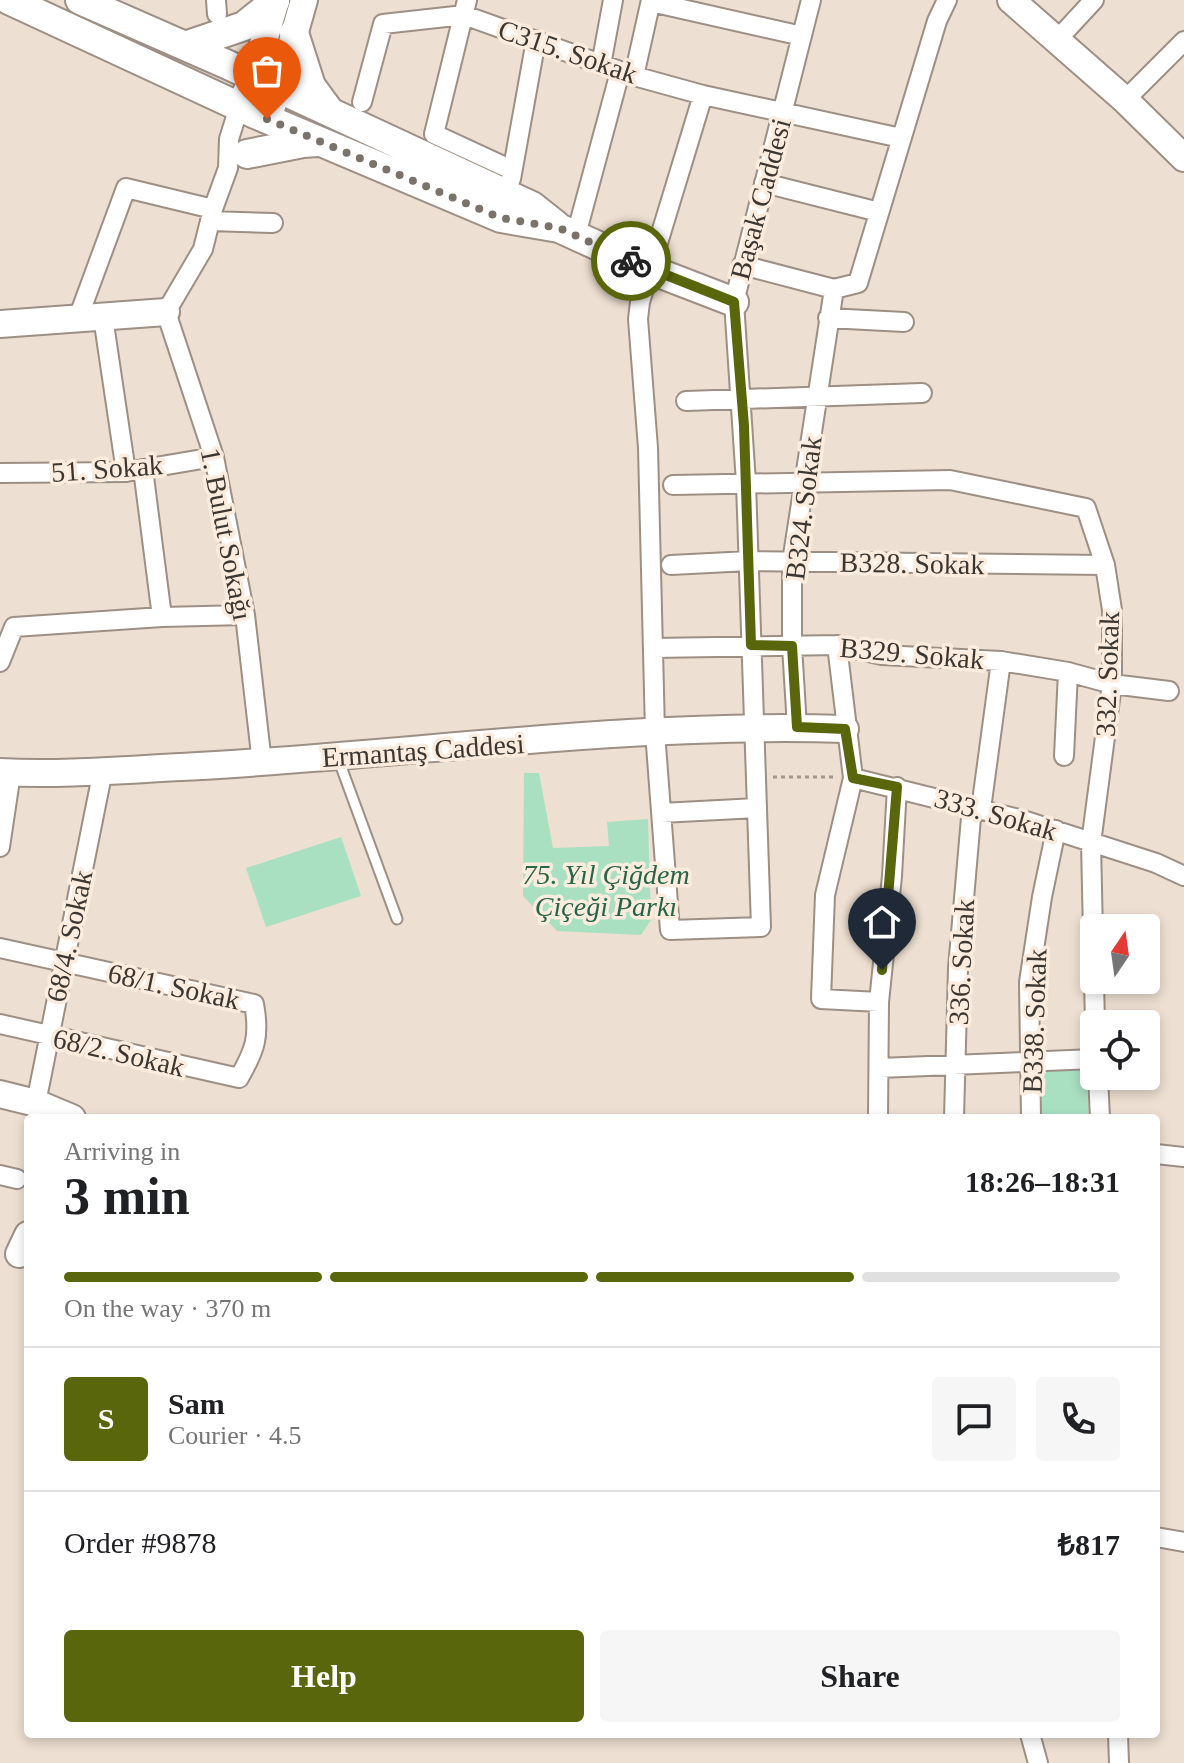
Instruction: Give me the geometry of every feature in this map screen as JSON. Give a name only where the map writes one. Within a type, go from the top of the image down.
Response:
[{"type":"main road","points":[[9,0],[239,107],[501,218],[568,231]]},
{"type":"main road","points":[[80,0],[330,112],[510,182],[532,206],[568,231],[651,270],[734,302]]},
{"type":"main road","points":[[267,119],[266,83],[276,0]]},
{"type":"main road","points":[[195,50],[244,26],[276,0]]},
{"type":"main road","points":[[1011,0],[1182,153]]},
{"type":"main road","points":[[239,107],[266,83],[298,19]]},
{"type":"main road","points":[[298,19],[311,86],[330,112]]},
{"type":"main road","points":[[238,161],[303,143],[321,142]]},
{"type":"main road","points":[[0,324],[166,312]]},
{"type":"main road","name":"Ermantaş Caddesi","points":[[6,772],[262,763],[655,732],[754,727],[845,729]]},
{"type":"main road","points":[[0,1094],[36,1103],[62,1114]]},
{"type":"street","points":[[601,65],[613,0]]},
{"type":"street","name":"Başak Caddesi","points":[[661,813],[670,930],[761,927],[746,483],[734,302],[811,0]]},
{"type":"street","points":[[742,265],[834,289],[858,283],[937,21],[947,0]]},
{"type":"street","points":[[1057,40],[1094,0]]},
{"type":"street","points":[[568,231],[651,1],[802,36]]},
{"type":"street","points":[[466,8],[434,134],[510,182],[536,40]]},
{"type":"street","name":"C315. Sokak","points":[[362,102],[383,24],[466,8],[536,40],[627,74],[703,95],[901,138]]},
{"type":"street","points":[[1125,100],[1184,41]]},
{"type":"street","points":[[703,95],[640,302],[638,319],[648,448],[655,732],[661,813],[757,808]]},
{"type":"street","points":[[238,161],[229,139],[239,107]]},
{"type":"street","points":[[166,312],[203,249],[211,215],[238,161],[267,119]]},
{"type":"street","points":[[764,183],[879,212]]},
{"type":"street","points":[[162,617],[134,471],[90,318],[126,188],[211,215],[273,223]]},
{"type":"street","name":"B324. Sokak","points":[[797,727],[792,646],[792,562],[834,289]]},
{"type":"street","name":"1. Bulut Sokağı","points":[[166,312],[214,457],[245,615],[262,763]]},
{"type":"street","points":[[828,318],[904,322]]},
{"type":"street","points":[[686,401],[922,393]]},
{"type":"street","name":"51. Sokak","points":[[0,473],[134,471],[214,457]]},
{"type":"street","name":"332. Sokak","points":[[804,483],[950,480],[1086,508],[1105,565],[1112,610],[1112,684],[1091,843],[1095,1010]]},
{"type":"street","points":[[673,485],[804,483]]},
{"type":"street","name":"B328. Sokak","points":[[671,565],[749,561],[1105,565]]},
{"type":"street","points":[[0,662],[14,627],[245,615]]},
{"type":"street","points":[[837,645],[853,778],[825,895],[821,999],[879,1002]]},
{"type":"street","name":"B329. Sokak","points":[[653,648],[837,645],[882,655],[1001,661],[1068,672],[1112,684],[1169,691]]},
{"type":"street","name":"336. Sokak","points":[[954,1114],[958,968],[977,808],[1001,661]]},
{"type":"street","points":[[1064,756],[1068,672]]},
{"type":"street","name":"68/4. Sokak","points":[[36,1103],[103,770]]},
{"type":"street","points":[[0,847],[6,772]]},
{"type":"street","name":"333. Sokak","points":[[853,778],[1056,830],[1156,863],[1184,876]]},
{"type":"street","points":[[878,1114],[879,1002],[892,876],[897,787]]},
{"type":"street","name":"B338. Sokak","points":[[1031,1114],[1029,982],[1056,830]]},
{"type":"street","name":"68/1. Sokak","points":[[0,948],[254,1004],[258,1027],[254,1051],[239,1078]]},
{"type":"street","name":"68/2. Sokak","points":[[0,1024],[239,1078]]},
{"type":"street","points":[[880,1068],[1080,1060]]},
{"type":"street","points":[[1099,1090],[1100,1114]]},
{"type":"street","points":[[1160,1154],[1184,1157]]},
{"type":"street","points":[[1160,1538],[1184,1542]]},
{"type":"street","points":[[1031,1738],[1038,1763]]},
{"type":"street","points":[[1118,1738],[1119,1763]]},
{"type":"lane","points":[[337,757],[397,919]]},
{"type":"path","points":[[756,777],[853,778]]},
{"type":"green space","name":"75. Yıl Çiğdem Çiçeği Parkı","points":[[524,773],[539,773],[553,848],[609,846],[607,822],[648,819],[651,920],[641,935],[557,931],[523,896]]},
{"type":"green space","points":[[341,837],[361,896],[266,927],[246,868]]},
{"type":"green space","points":[[1042,1068],[1080,1068],[1080,1090],[1087,1090],[1089,1114],[1041,1114]]},
{"type":"way so far","points":[[267,119],[501,218],[559,228],[631,261]]},
{"type":"route","points":[[631,261],[734,302],[744,426],[751,645],[792,646],[797,727],[845,729],[853,778],[897,787],[882,970]]}]
